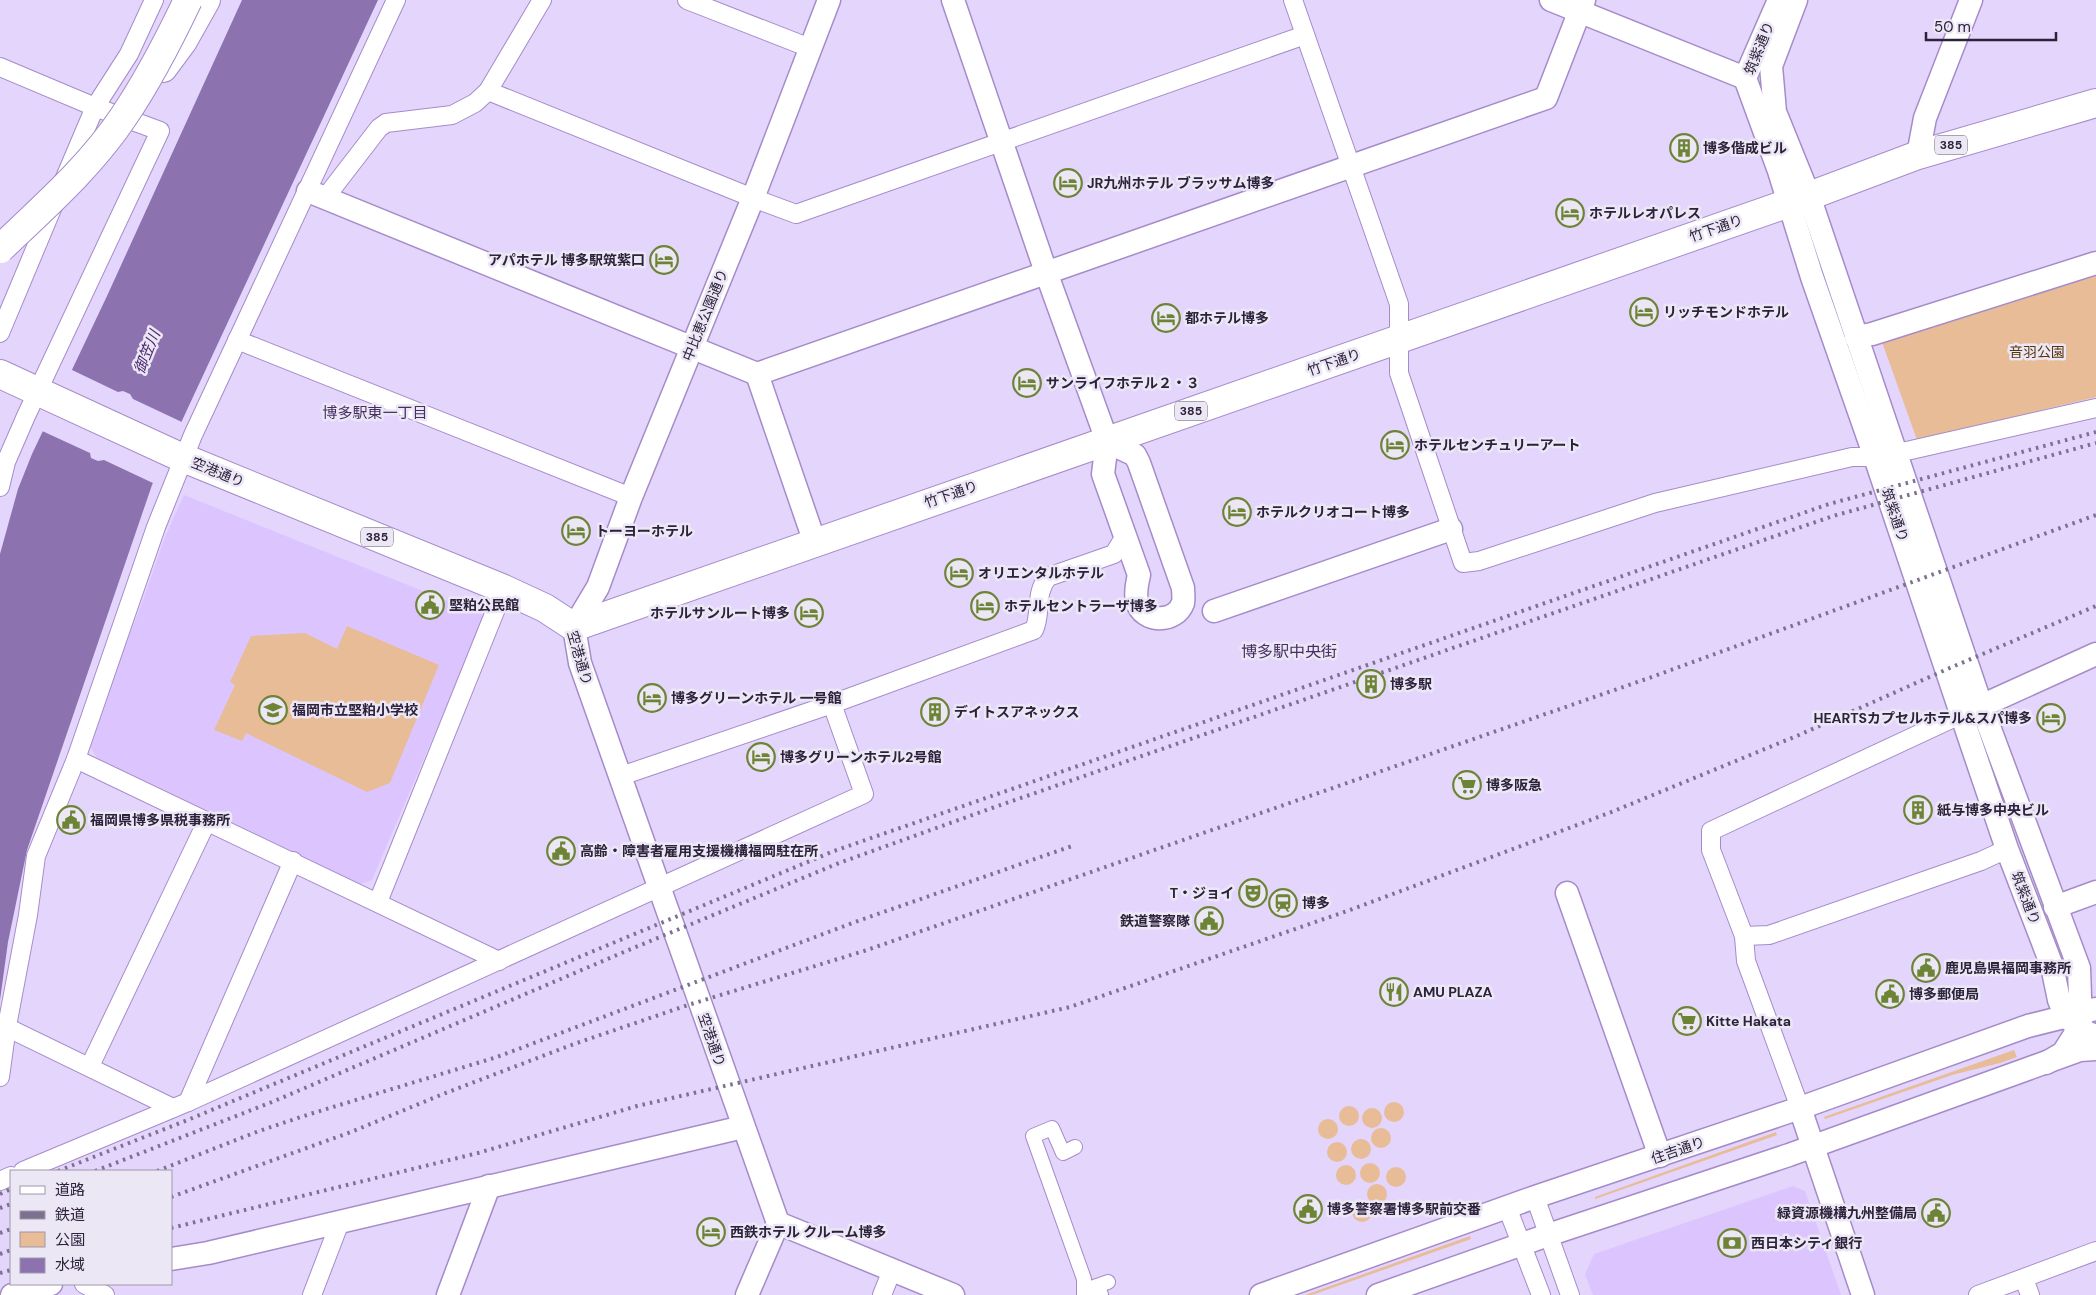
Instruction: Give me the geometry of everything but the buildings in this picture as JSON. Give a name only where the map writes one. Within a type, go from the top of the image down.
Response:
[{"type":"highway","points":[[0,226],[50,182],[110,110],[144,54],[170,0]]},
{"type":"highway","points":[[124,118],[160,60],[188,0]]},
{"type":"highway","points":[[0,249],[61,193],[93,157],[183,41],[206,0]]},
{"type":"highway","name":"竹下通り","points":[[574,627],[1799,200],[1918,155],[2096,103]]},
{"type":"highway","name":"空港通り","points":[[0,374],[40,394],[180,456],[504,589],[545,608],[574,627]]},
{"type":"street","points":[[0,333],[94,107],[129,54],[154,0]]},
{"type":"street","points":[[0,1078],[3,1025],[28,915],[36,856],[76,759],[180,456],[238,340],[317,194],[396,0]]},
{"type":"street","points":[[317,194],[379,128],[386,123],[452,115],[475,103],[488,91],[542,0]]},
{"type":"street","points":[[687,0],[810,48]]},
{"type":"street","name":"中比恵公園通り","points":[[574,627],[598,587],[631,497],[753,198],[829,0]]},
{"type":"street","points":[[953,0],[1046,272],[1107,442],[1103,474],[1139,574],[1136,588],[1138,603],[1147,616],[1160,619],[1174,615],[1182,603],[1183,588],[1139,463],[1135,455],[1107,442]]},
{"type":"street","points":[[1293,0],[1399,304],[1399,373],[1463,563],[1479,561],[1655,503],[1852,456],[1885,455],[2096,408]]},
{"type":"street","points":[[1551,0],[1582,6],[1745,78]]},
{"type":"street","name":"筑紫通り","points":[[1779,0],[1745,78],[1779,171],[1799,200],[1856,337],[1885,455]]},
{"type":"street","name":"筑紫通り","points":[[1796,0],[1771,66],[1775,112],[1799,200],[1971,710],[2007,849],[2052,966],[2059,1000],[2084,1021]]},
{"type":"street","points":[[1918,155],[1925,118],[1971,0]]},
{"type":"street","points":[[317,194],[757,374],[1546,98],[1582,6]]},
{"type":"street","points":[[488,91],[796,214],[1305,35]]},
{"type":"street","points":[[0,67],[94,107],[160,131],[40,394],[6,462],[0,487]]},
{"type":"street","points":[[1856,337],[1882,331],[2096,263]]},
{"type":"street","points":[[238,340],[631,497]]},
{"type":"street","points":[[757,374],[816,543]]},
{"type":"street","points":[[1214,611],[1452,529]]},
{"type":"street","points":[[621,776],[832,704],[1034,630],[1038,600],[1048,577],[1114,554],[1125,536]]},
{"type":"street","points":[[378,902],[504,589]]},
{"type":"street","name":"空港通り","points":[[574,627],[580,663],[778,1223]]},
{"type":"street","points":[[1863,1295],[1820,1172],[1814,1145],[1746,961],[1744,936],[1711,850],[1711,831],[2096,654]]},
{"type":"street","points":[[24,1170],[180,1105],[864,794],[832,704]]},
{"type":"street","name":"筑紫通り","points":[[1971,710],[2079,968],[2084,1021]]},
{"type":"street","points":[[76,759],[499,961]]},
{"type":"street","points":[[90,1066],[207,821]]},
{"type":"street","points":[[1744,936],[1769,935],[1981,861],[2007,849]]},
{"type":"street","points":[[180,1105],[293,862]]},
{"type":"street","points":[[2055,907],[2096,892]]},
{"type":"street","points":[[1567,893],[1660,1156]]},
{"type":"street","points":[[2079,968],[2096,986]]},
{"type":"street","points":[[2028,1026],[2042,1018],[2054,1004],[2054,979]]},
{"type":"street","points":[[2046,1063],[2063,1053],[2084,1021]]},
{"type":"street","name":"住吉通り","points":[[1261,1295],[1535,1197],[1800,1108],[2028,1026],[2084,1021]]},
{"type":"street","points":[[3,1025],[90,1066],[180,1105]]},
{"type":"street","points":[[1378,1295],[1548,1234],[1591,1222],[1814,1145],[2080,1050],[2096,1049]]},
{"type":"street","points":[[172,1260],[743,1127]]},
{"type":"street","points":[[1075,1147],[1063,1153],[1052,1128],[1033,1136],[1084,1279],[1095,1291]]},
{"type":"street","points":[[448,1295],[489,1186]]},
{"type":"street","points":[[1535,1197],[1570,1295]]},
{"type":"street","points":[[1507,1207],[1541,1295]]},
{"type":"street","points":[[312,1295],[340,1222]]},
{"type":"street","points":[[747,1295],[778,1223],[953,1295]]},
{"type":"street","points":[[1978,1295],[2027,1287],[2095,1247]]},
{"type":"street","points":[[882,1295],[892,1270]]},
{"type":"street","points":[[12,1295],[47,1285]]},
{"type":"street","points":[[86,1285],[105,1295]]},
{"type":"shaded area","name":"福岡市立堅粕小学校","points":[[184,495],[485,616],[372,880],[358,885],[99,761],[87,742],[143,600],[165,537]]},
{"type":"shaded area","name":"西日本シティ銀行","points":[[1793,1186],[1805,1191],[1841,1295],[1593,1295],[1585,1274],[1594,1254]]},
{"type":"green space","name":"音羽公園","points":[[2096,274],[2096,397],[1917,440],[1882,342]]},
{"type":"green space","points":[[347,626],[439,665],[390,783],[367,792],[246,733],[242,741],[214,730],[235,685],[230,682],[251,636],[305,633],[337,649]]},
{"type":"green space","points":[[2014,1050],[2017,1057],[1952,1075],[1825,1119],[1824,1117]]},
{"type":"green space","points":[[1390,1102],[1398,1102],[1404,1108],[1404,1116],[1398,1122],[1390,1122],[1384,1116],[1384,1108]]},
{"type":"green space","points":[[1345,1106],[1353,1106],[1359,1112],[1359,1120],[1353,1126],[1345,1126],[1339,1120],[1339,1112]]},
{"type":"green space","points":[[1368,1108],[1376,1108],[1382,1114],[1382,1122],[1376,1128],[1368,1128],[1362,1122],[1362,1114]]},
{"type":"green space","points":[[1324,1119],[1332,1119],[1338,1125],[1338,1133],[1332,1139],[1324,1139],[1318,1133],[1318,1125]]},
{"type":"green space","points":[[1377,1128],[1385,1128],[1391,1134],[1391,1142],[1385,1148],[1377,1148],[1371,1142],[1371,1134]]},
{"type":"green space","points":[[1776,1132],[1777,1135],[1595,1199],[1595,1197]]},
{"type":"green space","points":[[1357,1139],[1365,1139],[1371,1145],[1371,1153],[1365,1159],[1357,1159],[1351,1153],[1351,1145]]},
{"type":"green space","points":[[1333,1142],[1341,1142],[1347,1148],[1347,1156],[1341,1162],[1333,1162],[1327,1156],[1327,1148]]},
{"type":"green space","points":[[1366,1163],[1374,1163],[1380,1169],[1380,1177],[1374,1183],[1366,1183],[1360,1177],[1360,1169]]},
{"type":"green space","points":[[1342,1165],[1350,1165],[1356,1171],[1356,1179],[1350,1185],[1342,1185],[1336,1179],[1336,1171]]},
{"type":"green space","points":[[1392,1167],[1400,1167],[1406,1173],[1406,1181],[1400,1187],[1392,1187],[1386,1181],[1386,1173]]},
{"type":"green space","points":[[1373,1184],[1381,1184],[1387,1190],[1387,1198],[1381,1204],[1373,1204],[1367,1198],[1367,1190]]},
{"type":"green space","points":[[1358,1202],[1366,1202],[1372,1208],[1372,1216],[1366,1222],[1358,1222],[1352,1216],[1352,1208]]},
{"type":"green space","points":[[1470,1236],[1471,1239],[1312,1295],[1305,1295]]},
{"type":"water","name":"御笠川","points":[[242,0],[378,0],[152,485],[27,850],[8,942],[0,1000],[0,554],[18,489],[32,454],[107,296]]},
{"type":"pier","points":[[70,369],[118,392],[123,391],[130,394],[133,399],[184,423],[155,484],[104,460],[98,461],[91,458],[90,453],[40,430]]},
{"type":"railway","points":[[61,1170],[190,1119],[834,851],[1829,504],[2096,432]]},
{"type":"railway","points":[[98,1170],[272,1102],[631,949],[839,863],[1833,516],[2096,443]]},
{"type":"railway","points":[[172,1197],[351,1132],[443,1094],[574,1044],[688,1005],[864,951],[1649,678],[2096,515]]},
{"type":"railway","points":[[172,1228],[478,1153],[637,1106],[1070,1007],[1350,910],[1609,813],[1799,735],[2096,606]]},
{"type":"railway","points":[[160,1170],[259,1131],[497,1057],[855,922],[1075,845]]},
{"type":"railway","points":[[0,1194],[10,1189]]},
{"type":"railway","points":[[0,1208],[10,1204]]},
{"type":"railway","points":[[0,1233],[10,1229]]},
{"type":"railway","points":[[0,1254],[10,1250]]},
{"type":"railway","points":[[0,1273],[10,1270]]},
{"type":"place","name":"博多偕成ビル","points":[[1684,148]]},
{"type":"place","name":"JR九州ホテル ブラッサム博多","points":[[1068,183]]},
{"type":"place","name":"ホテルレオパレス","points":[[1570,213]]},
{"type":"place","name":"アパホテル 博多駅筑紫口","points":[[664,260]]},
{"type":"place","name":"リッチモンドホテル","points":[[1644,312]]},
{"type":"place","name":"都ホテル博多","points":[[1166,318]]},
{"type":"place","name":"サンライフホテル２・３","points":[[1027,383]]},
{"type":"place","name":"ホテルセンチュリーアート","points":[[1395,445]]},
{"type":"place","name":"ホテルクリオコート博多","points":[[1237,512]]},
{"type":"place","name":"トーヨーホテル","points":[[576,531]]},
{"type":"place","name":"オリエンタルホテル","points":[[959,573]]},
{"type":"place","name":"堅粕公民館","points":[[430,605]]},
{"type":"place","name":"ホテルセントラーザ博多","points":[[985,606]]},
{"type":"place","name":"ホテルサンルート博多","points":[[809,613]]},
{"type":"place","name":"博多駅","points":[[1371,684]]},
{"type":"place","name":"博多グリーンホテル 一号館","points":[[652,698]]},
{"type":"place","name":"福岡市立堅粕小学校","points":[[273,710]]},
{"type":"place","name":"デイトスアネックス","points":[[935,712]]},
{"type":"place","name":"HEARTSカプセルホテル&スパ博多","points":[[2051,718]]},
{"type":"place","name":"博多グリーンホテル2号館","points":[[761,757]]},
{"type":"place","name":"博多阪急","points":[[1467,785]]},
{"type":"place","name":"紙与博多中央ビル","points":[[1918,810]]},
{"type":"place","name":"福岡県博多県税事務所","points":[[71,820]]},
{"type":"place","name":"高齢・障害者雇用支援機構福岡駐在所","points":[[561,851]]},
{"type":"place","name":"T・ジョイ","points":[[1253,893]]},
{"type":"place","name":"博多","points":[[1283,903]]},
{"type":"place","name":"鉄道警察隊","points":[[1209,921]]},
{"type":"place","name":"鹿児島県福岡事務所","points":[[1926,968]]},
{"type":"place","name":"AMU PLAZA","points":[[1394,992]]},
{"type":"place","name":"博多郵便局","points":[[1890,994]]},
{"type":"place","name":"Kitte Hakata","points":[[1687,1021]]},
{"type":"place","name":"博多警察署博多駅前交番","points":[[1308,1209]]},
{"type":"place","name":"緑資源機構九州整備局","points":[[1936,1213]]},
{"type":"place","name":"西鉄ホテル クルーム博多","points":[[711,1232]]},
{"type":"place","name":"西日本シティ銀行","points":[[1732,1243]]},
{"type":"district","name":"博多駅東一丁目","points":[[375,413]]},
{"type":"district","name":"博多駅中央街","points":[[1289,651]]}]
